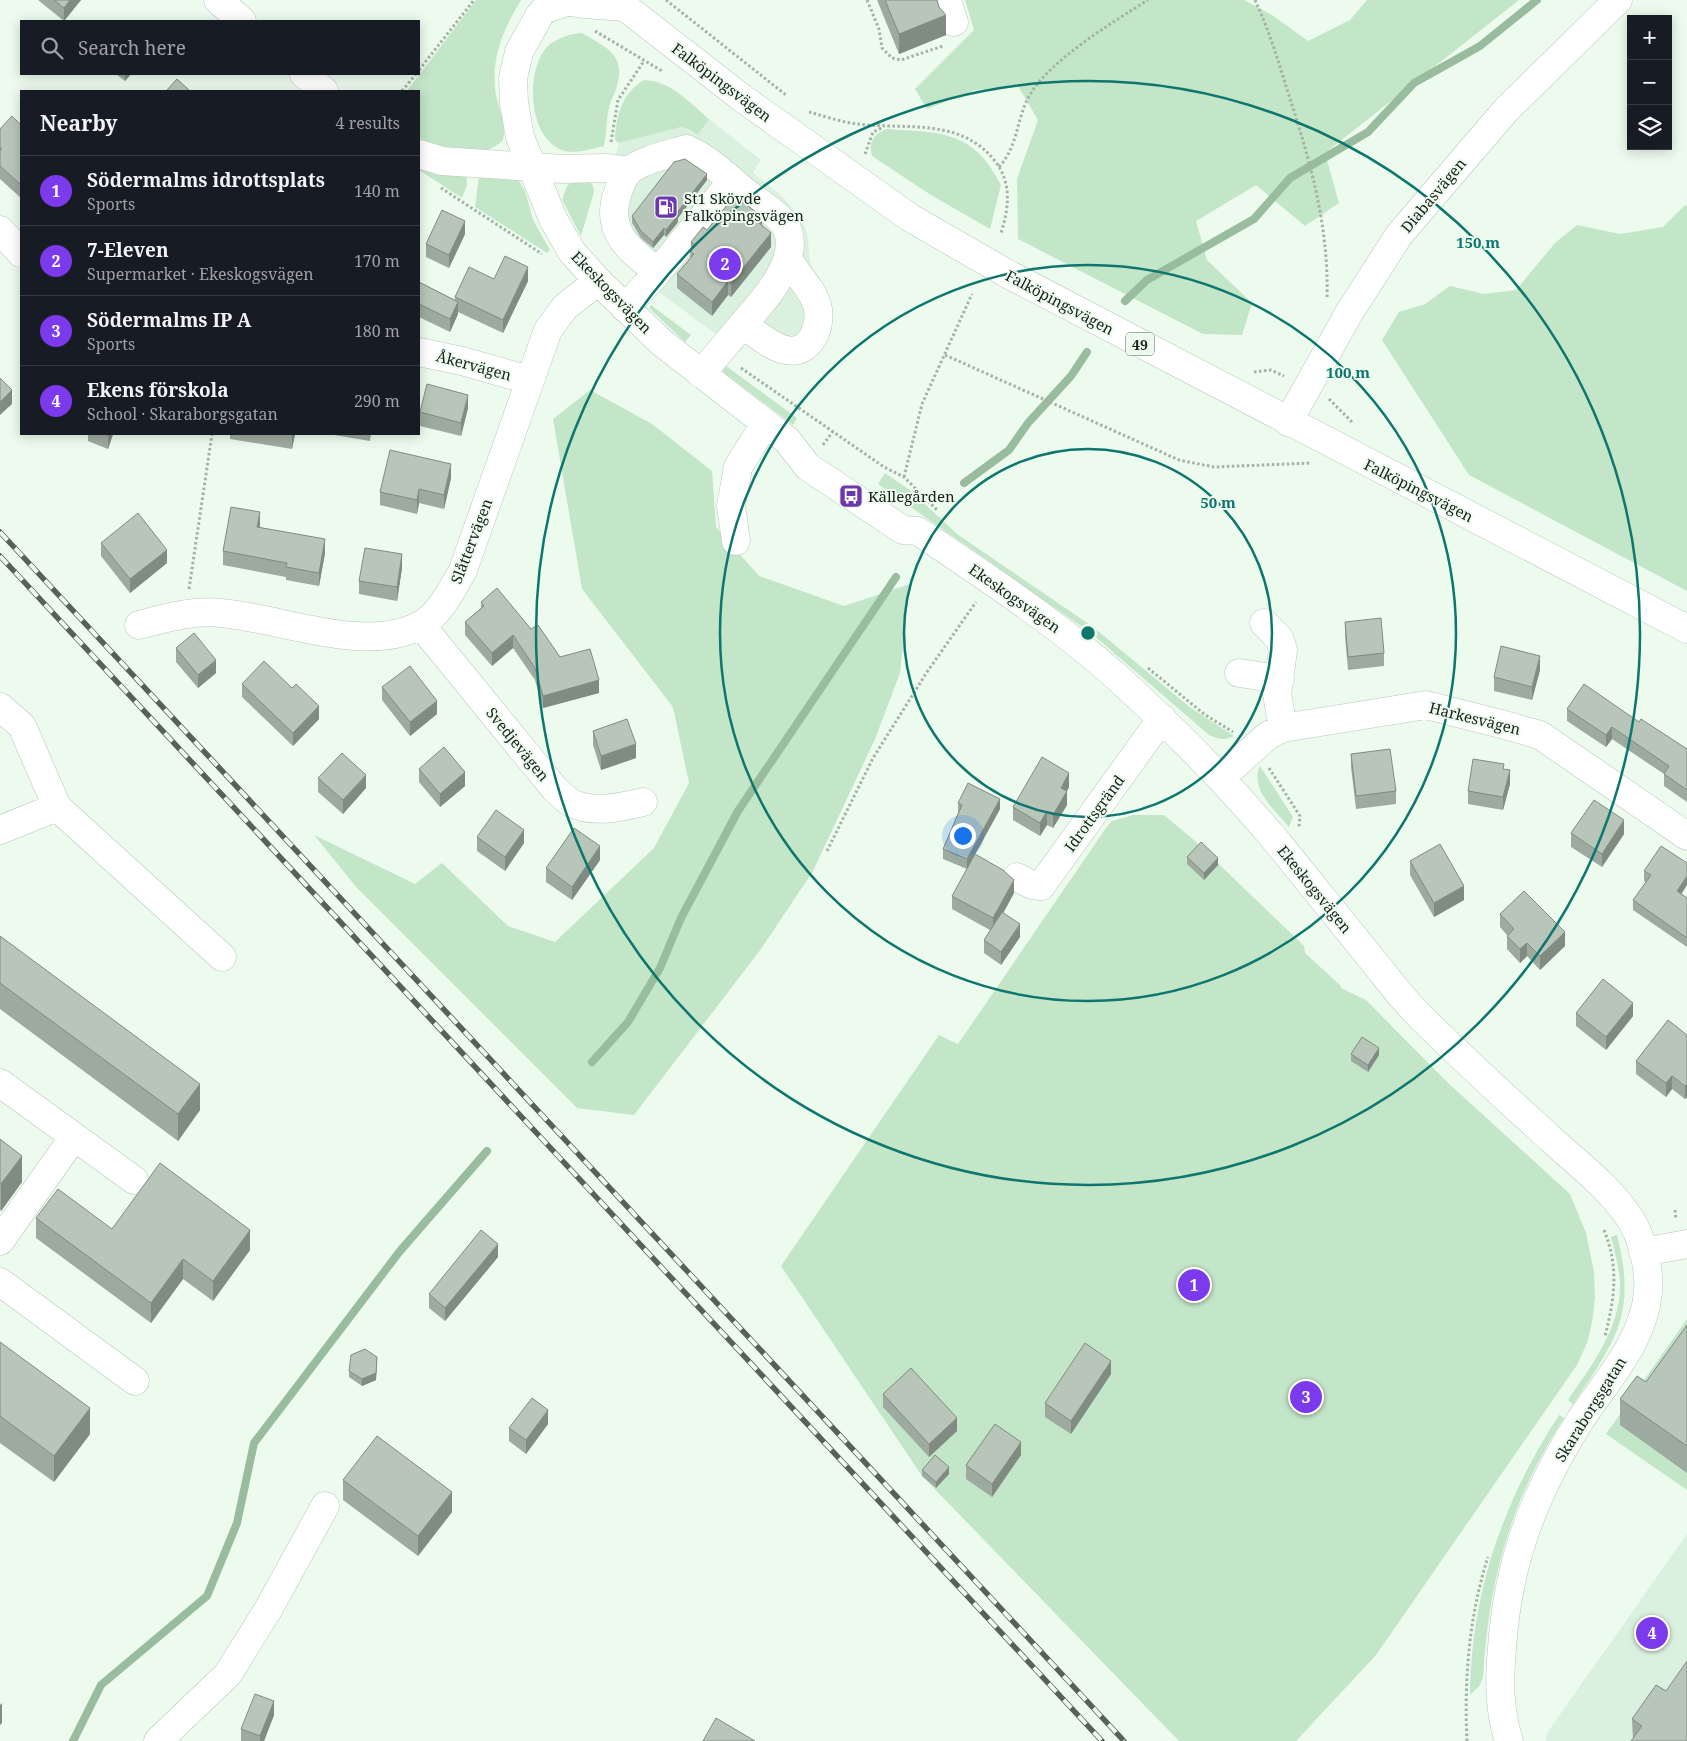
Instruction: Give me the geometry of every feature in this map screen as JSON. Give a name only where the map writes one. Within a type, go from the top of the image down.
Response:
[{"type":"street","points":[[218,0],[241,20]]},
{"type":"street","name":"Diabasvägen","points":[[1288,422],[1349,313],[1399,235],[1506,110],[1618,0]]},
{"type":"street","name":"49","points":[[568,2],[624,4]]},
{"type":"street","name":"Ekeskogsvägen","points":[[568,2],[532,27],[519,52],[514,78],[514,103],[520,137],[531,167],[558,227],[572,252],[625,308],[661,342],[701,374],[787,440],[818,452],[911,516],[918,531],[1062,630],[1162,718],[1221,778],[1280,845],[1412,1008],[1472,1067],[1601,1185],[1630,1218],[1643,1252]]},
{"type":"street","name":"Falköpingsvägen","points":[[624,4],[742,98],[909,217],[1006,274],[1687,630]]},
{"type":"street","points":[[305,75],[323,90]]},
{"type":"street","points":[[658,272],[635,254],[617,233],[612,209],[620,185],[629,171],[649,161],[686,149],[696,153],[785,224],[790,239],[788,258],[774,284],[701,374]]},
{"type":"street","points":[[420,154],[442,161],[531,167],[606,168],[629,171]]},
{"type":"street","points":[[625,308],[658,272],[732,181]]},
{"type":"street","points":[[0,230],[20,252]]},
{"type":"street","points":[[743,324],[774,346],[788,351],[809,344],[820,320],[817,304],[788,258]]},
{"type":"street","name":"Slåttervägen","points":[[420,625],[447,596],[463,570],[528,380],[548,330],[564,307],[598,281]]},
{"type":"street","name":"Åkervägen","points":[[420,352],[462,361],[528,380]]},
{"type":"street","points":[[736,541],[731,506],[738,467],[765,424]]},
{"type":"street","points":[[139,625],[185,614],[221,613],[356,636],[387,635],[420,625]]},
{"type":"street","points":[[1264,624],[1278,638],[1283,650],[1277,694],[1283,728]]},
{"type":"street","name":"Svedjevägen","points":[[420,625],[554,788],[572,804],[596,808],[621,807],[643,802]]},
{"type":"street","points":[[1238,673],[1280,679]]},
{"type":"street","name":"Harkesvägen","points":[[1221,778],[1267,736],[1283,728],[1426,705],[1540,735],[1687,836]]},
{"type":"street","points":[[0,707],[22,726],[56,807],[222,957]]},
{"type":"street","name":"Idrottsgränd","points":[[1017,877],[1032,885],[1041,886],[1162,718]]},
{"type":"street","points":[[0,830],[56,807]]},
{"type":"street","points":[[0,1083],[134,1180]]},
{"type":"street","points":[[0,1241],[74,1137]]},
{"type":"street","points":[[1643,1252],[1682,1233]]},
{"type":"street","name":"Skaraborgsgatan","points":[[1509,1741],[1502,1720],[1499,1683],[1504,1615],[1508,1588],[1517,1554],[1539,1496],[1560,1455],[1581,1420],[1618,1366],[1642,1319],[1648,1292],[1643,1252]]},
{"type":"street","points":[[0,1282],[135,1381]]},
{"type":"street","points":[[158,1741],[228,1674],[269,1608],[325,1506]]},
{"type":"path","points":[[420,69],[474,0]]},
{"type":"path","points":[[666,0],[792,100]]},
{"type":"path","points":[[867,0],[879,29],[882,48],[892,58],[901,60],[930,48],[936,49],[953,40],[957,32],[951,11]]},
{"type":"path","points":[[999,167],[1013,147],[1023,110],[1040,80],[1104,28],[1148,0]]},
{"type":"path","points":[[1255,0],[1278,60],[1310,164],[1322,215],[1328,261],[1327,299],[1349,313]]},
{"type":"path","points":[[602,36],[644,61],[618,100],[610,144]]},
{"type":"path","points":[[403,90],[415,75]]},
{"type":"path","points":[[816,118],[808,112],[856,124],[938,129],[961,134],[984,148],[999,167],[1008,192],[1002,233]]},
{"type":"path","points":[[862,156],[865,158],[865,151],[873,132],[886,126]]},
{"type":"path","points":[[435,184],[534,247],[545,257]]},
{"type":"path","points":[[904,476],[922,404],[972,294]]},
{"type":"path","points":[[945,355],[1179,460],[1214,468],[1290,466],[1318,462]]},
{"type":"path","points":[[1246,370],[1254,373],[1271,370],[1277,373]]},
{"type":"path","points":[[822,447],[833,431]]},
{"type":"path","points":[[185,614],[212,435]]},
{"type":"path","points":[[827,851],[873,758],[927,672],[991,581]]},
{"type":"path","points":[[1264,761],[1300,816],[1298,829],[1294,832]]},
{"type":"path","points":[[1675,1210],[1682,1233]]},
{"type":"path","points":[[1601,1224],[1614,1263],[1611,1311],[1604,1337]]},
{"type":"path","points":[[1467,1741],[1465,1698],[1470,1637],[1481,1579],[1490,1551]]},
{"type":"shaded area","points":[[476,0],[521,0],[509,22],[497,57],[495,69],[496,95],[504,134],[503,140],[494,147],[474,153],[462,153],[420,145],[420,90],[408,90]]},
{"type":"shaded area","points":[[965,0],[1244,0],[1272,15],[1308,41],[1350,20],[1367,0],[1519,0],[1325,153],[1339,203],[1305,226],[1256,185],[1196,221],[1207,260],[1252,303],[1242,335],[1203,334],[1018,239],[1017,179],[1038,120],[1018,86],[976,90],[927,109],[915,89],[974,30]]},
{"type":"shaded area","points":[[582,33],[600,43],[613,54],[619,68],[619,78],[609,109],[604,146],[572,152],[562,150],[551,143],[542,132],[534,103],[533,87],[535,72],[540,58],[547,47],[563,37]]},
{"type":"shaded area","points":[[644,80],[663,84],[680,94],[709,119],[698,135],[689,129],[681,127],[619,143],[615,140],[619,113],[625,98],[636,85]]},
{"type":"shaded area","points":[[709,119],[761,160],[753,173],[784,198],[802,219],[808,236],[809,257],[813,270],[825,289],[833,310],[831,334],[813,356],[771,359],[745,344],[740,352],[660,293],[609,244],[603,227],[604,199],[619,143],[681,127],[689,129],[698,135]]},
{"type":"shaded area","points":[[887,129],[940,134],[967,144],[979,154],[1001,185],[990,229],[931,195],[872,156],[871,147],[873,139]]},
{"type":"shaded area","points":[[420,167],[466,172],[467,185],[462,198],[420,171]]},
{"type":"shaded area","points":[[508,174],[519,181],[525,191],[533,220],[550,250],[547,253],[475,207],[479,176]]},
{"type":"shaded area","points":[[574,180],[589,181],[593,186],[594,192],[581,236],[562,200],[567,186]]},
{"type":"shaded area","points":[[1685,205],[1687,206],[1687,591],[1469,475],[1382,340],[1399,312],[1425,304],[1450,286],[1484,294],[1516,290],[1555,243],[1577,225],[1620,234],[1663,227]]},
{"type":"shaded area","points":[[651,305],[691,335],[685,342],[649,308]]},
{"type":"shaded area","points":[[726,366],[797,418],[793,425],[722,371]]},
{"type":"shaded area","points":[[590,390],[652,424],[712,471],[716,527],[759,576],[844,606],[910,584],[900,673],[875,739],[813,871],[761,949],[634,1115],[577,1108],[357,888],[314,835],[415,884],[442,863],[508,926],[555,942],[654,848],[689,783],[673,707],[582,589],[553,419]]},
{"type":"shaded area","points":[[885,473],[911,491],[957,534],[1093,627],[1191,708],[1234,736],[1222,739],[1209,735],[1091,633],[878,484]]},
{"type":"shaded area","points":[[1260,766],[1293,817],[1289,827],[1271,807],[1261,791],[1258,783]]},
{"type":"shaded area","points":[[1133,815],[1164,815],[1195,841],[1304,946],[1305,953],[1341,988],[1366,1000],[1447,1082],[1570,1194],[1586,1233],[1594,1272],[1595,1298],[1592,1323],[1587,1343],[1577,1365],[1376,1655],[1296,1741],[1179,1741],[922,1476],[781,1266],[939,1035],[958,1044],[1106,828],[1112,821]]},
{"type":"shaded area","points":[[1617,1235],[1623,1262],[1625,1286],[1619,1325],[1601,1362],[1573,1404],[1568,1400],[1603,1346],[1610,1332],[1619,1302],[1620,1280],[1611,1237]]},
{"type":"shaded area","points":[[1687,1319],[1687,1490],[1606,1434]]},
{"type":"shaded area","points":[[1559,1415],[1564,1418],[1529,1480],[1505,1542],[1491,1607],[1483,1677],[1480,1685],[1470,1695],[1476,1620],[1494,1549],[1506,1514],[1522,1481]]},
{"type":"shaded area","points":[[1687,1534],[1687,1741],[1546,1741],[1547,1733]]},
{"type":"building","points":[[54,0],[70,0],[64,8]]},
{"type":"building","points":[[885,0],[937,0],[939,7],[946,15],[899,34]]},
{"type":"building","points":[[177,79],[189,90],[167,90]]},
{"type":"building","points":[[12,116],[20,124],[20,184],[0,166],[0,151],[2,149],[0,148],[0,129]]},
{"type":"building","points":[[685,159],[707,174],[676,214],[678,215],[653,242],[641,231],[632,216],[674,162]]},
{"type":"building","points":[[735,195],[762,217],[758,222],[771,233],[731,283],[728,281],[712,302],[677,274],[694,254],[690,251],[695,245],[691,242],[703,227],[707,230]]},
{"type":"building","points":[[442,210],[465,221],[449,255],[426,244]]},
{"type":"building","points":[[505,256],[528,267],[503,320],[455,297],[469,267],[494,279]]},
{"type":"building","points":[[420,283],[458,302],[450,319],[420,304]]},
{"type":"building","points":[[0,378],[12,390],[0,402]]},
{"type":"building","points":[[427,384],[468,395],[461,423],[420,412]]},
{"type":"building","points":[[390,450],[451,464],[444,495],[419,489],[417,500],[380,492]]},
{"type":"building","points":[[231,507],[260,512],[257,527],[325,539],[319,573],[286,567],[287,563],[223,551]]},
{"type":"building","points":[[138,513],[167,550],[130,579],[101,543]]},
{"type":"building","points":[[365,548],[402,554],[397,587],[359,581]]},
{"type":"building","points":[[497,588],[531,629],[538,625],[560,657],[590,649],[599,680],[543,696],[535,668],[513,635],[492,653],[465,622],[484,606],[481,602]]},
{"type":"building","points":[[1381,618],[1384,653],[1348,657],[1345,622]]},
{"type":"building","points":[[194,633],[216,660],[198,675],[176,648]]},
{"type":"building","points":[[1501,646],[1540,656],[1532,687],[1494,677]]},
{"type":"building","points":[[264,661],[292,688],[296,684],[319,706],[293,733],[242,684]]},
{"type":"building","points":[[410,666],[437,701],[410,722],[382,687]]},
{"type":"building","points":[[1584,684],[1639,722],[1641,719],[1687,749],[1687,790],[1664,774],[1669,766],[1612,727],[1606,735],[1567,709]]},
{"type":"building","points":[[627,719],[636,744],[601,756],[593,731]]},
{"type":"building","points":[[444,747],[465,772],[440,794],[419,769]]},
{"type":"building","points":[[1390,749],[1396,791],[1356,796],[1351,754]]},
{"type":"building","points":[[342,753],[366,775],[343,800],[318,778]]},
{"type":"building","points":[[1042,757],[1069,773],[1061,788],[1067,791],[1053,815],[1047,811],[1040,823],[1013,807]]},
{"type":"building","points":[[1473,759],[1504,764],[1503,769],[1510,770],[1503,797],[1468,791]]},
{"type":"building","points":[[968,783],[1000,799],[967,859],[943,849],[962,805],[958,803]]},
{"type":"building","points":[[1594,800],[1624,820],[1602,854],[1571,833]]},
{"type":"building","points":[[496,810],[524,830],[505,857],[477,837]]},
{"type":"building","points":[[574,828],[600,846],[572,887],[546,868]]},
{"type":"building","points":[[1201,842],[1218,858],[1204,873],[1187,857]]},
{"type":"building","points":[[1440,844],[1464,886],[1434,903],[1410,861]]},
{"type":"building","points":[[1661,846],[1687,863],[1687,876],[1677,891],[1687,898],[1687,938],[1633,900],[1651,875],[1644,871]]},
{"type":"building","points":[[975,854],[1003,870],[1014,880],[993,918],[952,896]]},
{"type":"building","points":[[1524,891],[1565,932],[1540,956],[1527,943],[1520,949],[1507,936],[1514,929],[1500,914]]},
{"type":"building","points":[[1002,912],[1020,924],[1001,952],[984,940]]},
{"type":"building","points":[[0,936],[200,1084],[178,1114],[0,983]]},
{"type":"building","points":[[1603,979],[1633,1003],[1606,1037],[1576,1013]]},
{"type":"building","points":[[1668,1020],[1687,1035],[1687,1084],[1685,1086],[1672,1076],[1666,1083],[1636,1061]]},
{"type":"building","points":[[1362,1037],[1379,1048],[1368,1065],[1351,1054]]},
{"type":"building","points":[[0,1139],[22,1156],[1,1184],[0,1184]]},
{"type":"building","points":[[160,1163],[250,1230],[213,1281],[183,1259],[151,1303],[36,1218],[58,1189],[112,1229]]},
{"type":"building","points":[[481,1230],[498,1244],[445,1308],[429,1294]]},
{"type":"building","points":[[1687,1325],[1687,1446],[1620,1399],[1637,1376],[1646,1382]]},
{"type":"building","points":[[0,1342],[90,1408],[54,1456],[0,1416]]},
{"type":"building","points":[[1085,1343],[1111,1361],[1071,1421],[1045,1403]]},
{"type":"building","points":[[365,1349],[377,1357],[376,1373],[362,1379],[349,1371],[351,1355]]},
{"type":"building","points":[[911,1368],[957,1418],[929,1444],[883,1394]]},
{"type":"building","points":[[532,1398],[548,1410],[526,1440],[509,1428]]},
{"type":"building","points":[[995,1424],[1021,1442],[992,1484],[966,1465]]},
{"type":"building","points":[[377,1436],[452,1492],[418,1536],[343,1480]]},
{"type":"building","points":[[935,1455],[949,1467],[936,1482],[922,1470]]},
{"type":"building","points":[[1687,1661],[1687,1741],[1631,1741],[1642,1726],[1632,1719],[1656,1685],[1666,1691]]},
{"type":"building","points":[[255,1694],[274,1701],[260,1736],[241,1729]]},
{"type":"building","points":[[716,1718],[755,1741],[703,1741]]},
{"type":"waterway","points":[[1125,301],[1147,280],[1254,219],[1290,178],[1368,132],[1414,83],[1480,46],[1537,0]]},
{"type":"waterway","points":[[964,483],[1009,450],[1028,423],[1071,376],[1087,352]]},
{"type":"waterway","points":[[592,1062],[628,1022],[660,968],[681,918],[738,811],[896,577]]},
{"type":"waterway","points":[[73,1741],[101,1685],[207,1596],[237,1523],[254,1443],[400,1251],[487,1151]]},
{"type":"railway","points":[[0,532],[1124,1741]]},
{"type":"railway","points":[[0,556],[1102,1741]]},
{"type":"place","name":"St1 Skövde Falköpingsvägen","points":[[666,207]]},
{"type":"place","name":"7-Eleven","points":[[725,264]]},
{"type":"place","name":"Källegården","points":[[851,496]]},
{"type":"place","name":"Södermalms idrottsplats","points":[[1194,1285]]},
{"type":"place","name":"Södermalms IP A","points":[[1306,1397]]},
{"type":"place","name":"Ekens förskola","points":[[1652,1633]]}]
